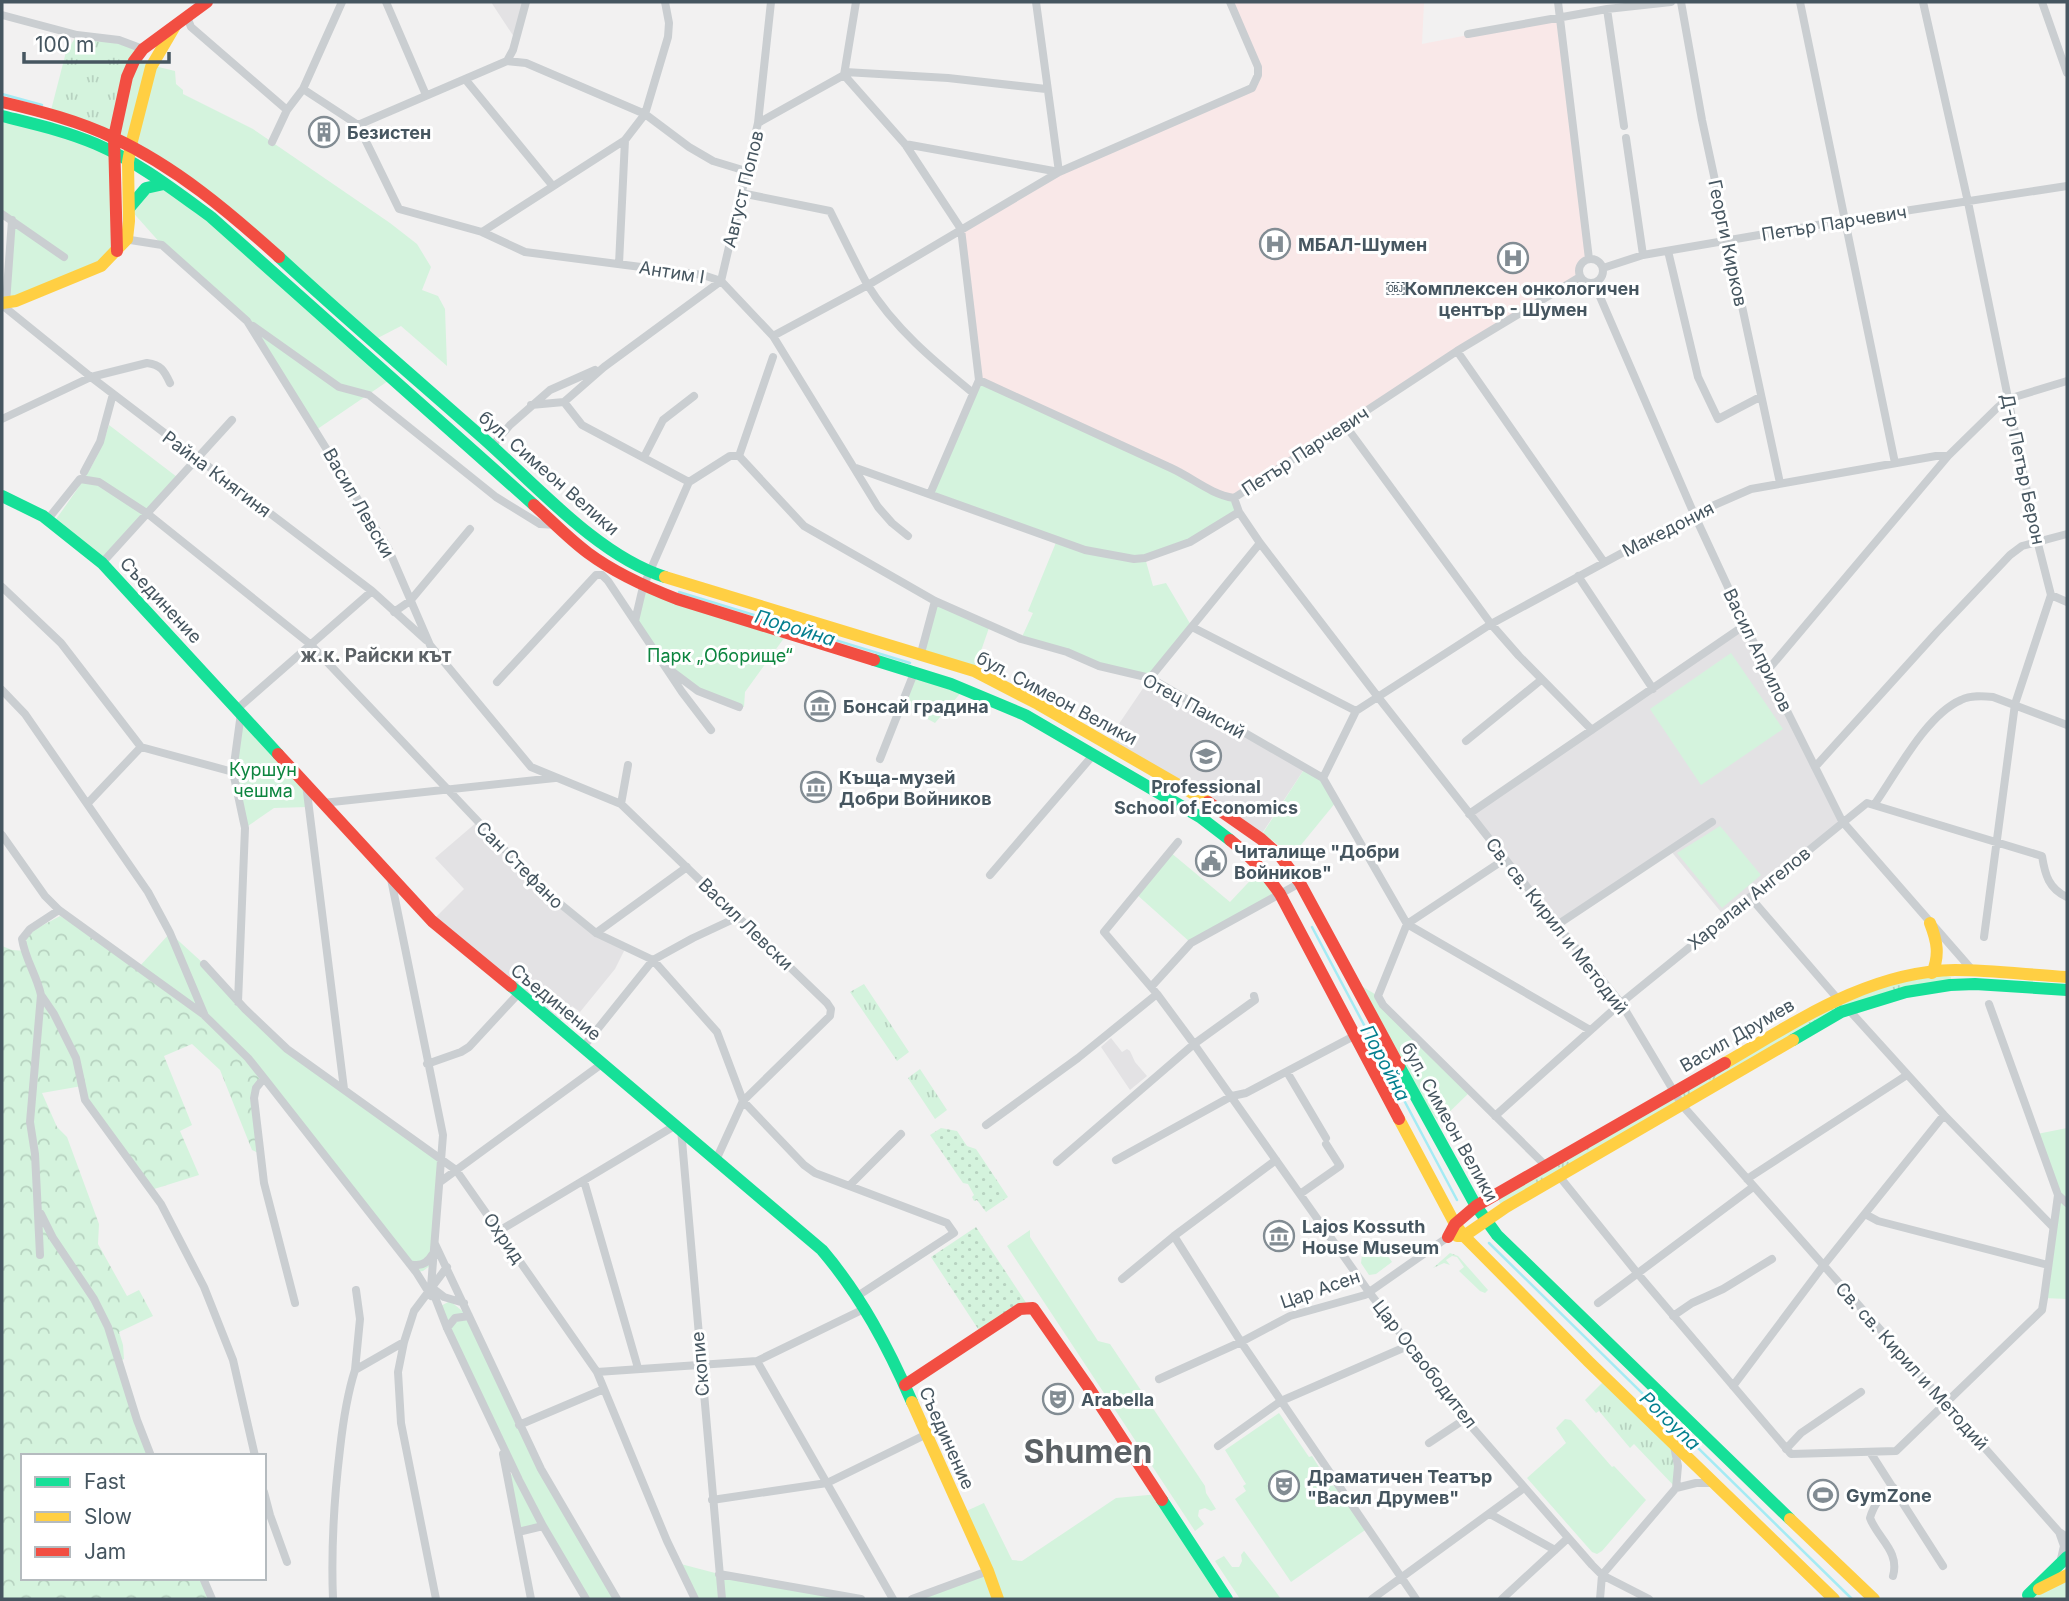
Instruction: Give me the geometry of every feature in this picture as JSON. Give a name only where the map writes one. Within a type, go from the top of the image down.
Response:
[{"type":"main road","points":[[121,243],[114,137],[127,76],[144,49],[207,2]]},
{"type":"main road","points":[[3,304],[16,302],[101,265],[121,243],[129,208],[128,162],[131,145],[151,67],[175,26]]},
{"type":"main road","name":"бул. Симеон Велики","points":[[2,103],[50,114],[114,137],[131,145],[216,203],[492,446],[555,505],[623,558],[650,572],[974,671],[1038,704],[1211,804],[1261,839],[1280,856],[1300,883],[1486,1221],[1659,1394],[1874,1599]]},
{"type":"main road","name":"бул. Симеон Велики","points":[[2,116],[62,131],[114,153],[211,217],[587,552],[643,587],[964,689],[1013,710],[1200,817],[1239,846],[1262,868],[1280,894],[1455,1224],[1464,1236],[1674,1446],[1834,1599]]},
{"type":"main road","points":[[129,208],[146,188],[164,184]]},
{"type":"main road","name":"Съединение","points":[[2,496],[23,503],[48,519],[102,563],[432,921],[584,1046],[822,1250],[859,1295],[905,1385],[998,1599]]},
{"type":"main road","points":[[1930,923],[1939,952],[1938,962],[1932,973]]},
{"type":"main road","name":"Васил Друмев","points":[[1455,1224],[1476,1206],[1545,1165],[1837,998],[1908,975],[1972,970],[2067,977]]},
{"type":"main road","name":"Васил Друмев","points":[[1464,1236],[1559,1176],[1841,1012],[1906,992],[1950,985],[2067,990]]},
{"type":"main road","name":"Цар Асен","points":[[1448,1237],[1455,1224]]},
{"type":"main road","points":[[1448,1237],[1464,1236]]},
{"type":"main road","points":[[905,1385],[1020,1309],[1029,1307],[1038,1312],[1227,1599]]},
{"type":"main road","points":[[2024,1597],[2064,1565]]},
{"type":"street","points":[[272,142],[287,110],[303,89],[342,2]]},
{"type":"street","points":[[386,2],[426,95]]},
{"type":"street","points":[[507,61],[513,50],[526,2]]},
{"type":"street","points":[[482,232],[625,140],[645,114],[668,37],[670,23],[665,2]]},
{"type":"street","points":[[758,123],[771,2]]},
{"type":"street","points":[[844,74],[856,2]]},
{"type":"street","points":[[1036,2],[1059,173]]},
{"type":"street","points":[[773,336],[868,285],[1059,173],[1246,92],[1256,82],[1258,67],[1230,2]]},
{"type":"street","points":[[1558,2],[1589,259]]},
{"type":"street","points":[[1468,34],[1607,9],[1671,2]]},
{"type":"street","name":"Георги Кирков","points":[[1681,2],[1702,120],[1780,483]]},
{"type":"street","points":[[1800,2],[1895,463]]},
{"type":"street","name":"Д-р Петър Берон","points":[[1923,2],[1968,202],[2050,595]]},
{"type":"street","points":[[2042,2],[2067,73]]},
{"type":"street","points":[[1607,9],[1624,126]]},
{"type":"street","points":[[2,15],[77,35],[120,40],[144,49]]},
{"type":"street","points":[[187,17],[191,27],[287,110]]},
{"type":"street","points":[[303,89],[358,125],[507,61],[526,63],[645,114],[713,161],[746,171]]},
{"type":"street","points":[[844,74],[948,78],[1046,89]]},
{"type":"street","points":[[844,74],[905,144],[961,229],[979,380],[930,494]]},
{"type":"street","name":"Август Попов","points":[[721,281],[758,123],[844,74]]},
{"type":"street","points":[[465,79],[552,185]]},
{"type":"street","name":"Антим I","points":[[358,125],[399,209],[482,232],[525,252],[703,275],[721,281],[773,336],[878,507],[908,536]]},
{"type":"street","points":[[1626,138],[1643,255]]},
{"type":"street","points":[[619,264],[625,140]]},
{"type":"street","points":[[905,144],[1059,173]]},
{"type":"street","name":"Петър Парчевич","points":[[1603,268],[1643,255],[1727,240],[2067,186]]},
{"type":"street","points":[[741,193],[830,211],[868,285],[885,310],[923,352],[973,393]]},
{"type":"street","points":[[2,214],[64,257]]},
{"type":"street","points":[[3,304],[12,220]]},
{"type":"street","name":"Васил Левски","points":[[121,243],[162,245],[247,321],[388,548],[430,645],[531,767],[621,804],[827,1003],[831,1009],[830,1016],[743,1101]]},
{"type":"street","points":[[1668,251],[1698,377],[1718,419],[1760,397]]},
{"type":"street","points":[[1589,259],[1599,262],[1603,268],[1601,278],[1594,283],[1586,282],[1580,277],[1580,266],[1589,259]]},
{"type":"street","name":"Петър Парчевич","points":[[979,380],[1190,477],[1213,493],[1234,498],[1457,351],[1580,277]]},
{"type":"street","points":[[531,405],[564,402],[604,367],[721,281]]},
{"type":"street","name":"Васил Априлов","points":[[1594,283],[1745,625],[1842,821],[1972,970],[1975,984]]},
{"type":"street","name":"Райна Княгиня","points":[[3,304],[91,377],[372,591],[430,645]]},
{"type":"street","points":[[247,321],[339,387],[369,395],[496,497],[540,524],[557,525]]},
{"type":"street","points":[[1457,351],[1604,562]]},
{"type":"street","points":[[635,621],[643,587],[689,482],[730,456],[738,456],[773,357]]},
{"type":"street","points":[[2,419],[91,377],[147,363],[157,364],[164,369],[170,383]]},
{"type":"street","points":[[492,446],[510,425],[550,390],[604,367]]},
{"type":"street","points":[[1767,671],[1948,456],[1998,407],[2008,399],[2067,381]]},
{"type":"street","points":[[48,519],[82,476],[100,442],[113,394]]},
{"type":"street","points":[[644,457],[663,420],[694,396]]},
{"type":"street","points":[[564,402],[582,425],[689,482]]},
{"type":"street","points":[[102,563],[232,421]]},
{"type":"street","points":[[1345,425],[1491,624],[1541,680],[1592,730]]},
{"type":"street","name":"Отец Паисий","points":[[738,456],[804,526],[935,601],[1021,639],[1067,652],[1100,666],[1150,678],[1322,778],[1407,924],[1590,1030]]},
{"type":"street","name":"Македония","points":[[1322,778],[1356,712],[1491,624],[1694,513],[1751,489],[1948,456]]},
{"type":"street","points":[[856,468],[1085,550],[1134,559],[1145,558],[1190,542],[1239,512]]},
{"type":"street","name":"Сан Стефано","points":[[82,476],[99,482],[148,514],[310,644],[542,889],[596,933],[653,960],[717,1032],[743,1101],[804,1165],[815,1173],[947,1223],[954,1233],[859,1295]]},
{"type":"street","name":"Св. св. Кирил и Методий","points":[[1234,498],[1239,512],[1260,543],[1378,697],[1621,1003],[1682,1105],[2063,1535]]},
{"type":"street","points":[[394,612],[410,601],[470,529]]},
{"type":"street","points":[[1815,767],[1992,574],[2022,546],[2067,534]]},
{"type":"street","points":[[1150,678],[1260,543]]},
{"type":"street","points":[[497,682],[596,575],[601,575],[608,581],[711,730]]},
{"type":"street","points":[[1578,576],[1653,688]]},
{"type":"street","points":[[2,587],[61,643],[141,747],[233,772]]},
{"type":"street","points":[[238,1003],[245,828],[233,772],[239,711],[310,644],[372,591]]},
{"type":"street","points":[[1984,937],[2015,704],[2050,595],[2067,602]]},
{"type":"street","points":[[920,653],[935,601]]},
{"type":"street","points":[[1469,814],[1745,625]]},
{"type":"street","points":[[1192,627],[1356,712]]},
{"type":"street","points":[[665,666],[698,691],[739,707]]},
{"type":"street","points":[[880,759],[914,673]]},
{"type":"street","points":[[1466,741],[1541,680]]},
{"type":"street","points":[[2,690],[24,714],[148,891],[170,933],[205,1016]]},
{"type":"street","points":[[2067,724],[1993,696],[1981,695],[1961,699],[1946,709],[1917,743],[1874,805],[2042,856],[2050,884],[2058,893],[2067,897]]},
{"type":"street","points":[[88,803],[141,747]]},
{"type":"street","points":[[990,875],[1094,754]]},
{"type":"street","points":[[621,804],[628,765]]},
{"type":"street","points":[[323,803],[558,778]]},
{"type":"street","points":[[306,784],[344,1089]]},
{"type":"street","name":"Харалан Ангелов","points":[[1496,1116],[1621,1003],[1842,821],[1867,803],[1874,805]]},
{"type":"street","points":[[1557,925],[1712,822]]},
{"type":"street","points":[[2,835],[45,896],[59,910],[205,1016],[248,1058],[430,1289],[542,1526],[586,1599]]},
{"type":"street","name":"Цар Освободител","points":[[1178,842],[1104,932],[1154,990],[1369,1292],[1465,1419],[1602,1575],[1649,1599]]},
{"type":"street","points":[[1505,859],[1407,924],[1378,996],[1545,1165]]},
{"type":"street","points":[[596,933],[687,867]]},
{"type":"street","points":[[391,876],[443,1135],[430,1289]]},
{"type":"street","points":[[986,1125],[1079,1058],[1154,990],[1191,943],[1300,883]]},
{"type":"street","points":[[1750,897],[1837,998]]},
{"type":"street","points":[[40,1255],[40,1211],[30,1122],[41,995],[37,976],[24,951],[22,939],[30,929],[59,910]]},
{"type":"street","points":[[584,1046],[653,960],[738,917]]},
{"type":"street","name":"Охрид","points":[[204,964],[238,1003],[287,1049],[456,1170],[597,1372],[667,1541],[695,1599]]},
{"type":"street","points":[[427,1064],[469,1047],[518,994]]},
{"type":"street","points":[[41,995],[54,1014],[76,1058],[85,1100],[161,1204],[204,1287],[233,1360],[256,1454]]},
{"type":"street","points":[[1057,1163],[1194,1044],[1255,1000],[1254,996]]},
{"type":"street","points":[[1989,1004],[2058,1195],[2067,1203]]},
{"type":"street","points":[[1849,1010],[1907,1076],[2053,1227]]},
{"type":"street","points":[[1116,1160],[1232,1096],[1246,1093],[1354,1036]]},
{"type":"street","points":[[440,1182],[603,1063]]},
{"type":"street","points":[[1287,1072],[1340,1166],[1300,1194]]},
{"type":"street","points":[[1746,1179],[1907,1076]]},
{"type":"street","points":[[264,1078],[256,1088],[254,1098],[264,1183],[295,1303]]},
{"type":"street","points":[[716,1160],[743,1101]]},
{"type":"street","points":[[1733,1386],[1823,1266],[1944,1115]]},
{"type":"street","points":[[499,1231],[678,1127]]},
{"type":"street","name":"Скопие","points":[[678,1127],[722,1599]]},
{"type":"street","points":[[850,1185],[901,1134]]},
{"type":"street","points":[[1122,1279],[1174,1236],[1276,1160]]},
{"type":"street","points":[[1559,1176],[1673,1316],[1791,1454],[1896,1451]]},
{"type":"street","points":[[584,1181],[638,1368]]},
{"type":"street","points":[[1598,1303],[1754,1187]]},
{"type":"street","points":[[1880,1468],[2042,1310],[2058,1195]]},
{"type":"street","points":[[40,1211],[53,1238],[94,1299],[108,1327],[150,1454]]},
{"type":"street","points":[[1866,1213],[1878,1222],[2048,1265]]},
{"type":"street","points":[[1174,1236],[1241,1342],[1416,1599]]},
{"type":"street","name":"Цар Асен","points":[[1159,1379],[1241,1342],[1290,1316],[1369,1292],[1448,1237]]},
{"type":"street","points":[[410,1264],[424,1264],[435,1248]]},
{"type":"street","points":[[435,1248],[447,1267],[541,1469],[617,1599]]},
{"type":"street","points":[[1673,1316],[1772,1259]]},
{"type":"street","points":[[436,1599],[398,1399],[398,1372],[414,1311],[447,1267]]},
{"type":"street","points":[[430,1289],[464,1303]]},
{"type":"street","points":[[333,1599],[331,1556],[336,1485],[350,1386],[355,1370],[360,1319],[356,1290]]},
{"type":"street","points":[[597,1372],[757,1361],[866,1308]]},
{"type":"street","points":[[447,1328],[455,1318],[469,1316]]},
{"type":"street","points":[[355,1370],[404,1342]]},
{"type":"street","points":[[1218,1446],[1281,1401],[1410,1346]]},
{"type":"street","points":[[757,1361],[892,1599]]},
{"type":"street","points":[[519,1425],[604,1389]]},
{"type":"street","points":[[1786,1449],[1801,1433],[1861,1392]]},
{"type":"street","points":[[1429,1443],[1465,1419]]},
{"type":"street","points":[[712,1500],[827,1483],[926,1434]]},
{"type":"street","points":[[501,1443],[531,1599]]},
{"type":"street","points":[[1600,1599],[1602,1575],[1676,1488],[1678,1465],[1674,1446]]},
{"type":"street","points":[[1870,1451],[1943,1566]]},
{"type":"street","points":[[1676,1488],[1696,1483],[1714,1483]]},
{"type":"street","points":[[1893,1487],[1873,1507],[1870,1518],[1893,1554],[1893,1576]]},
{"type":"street","points":[[1373,1599],[1524,1488]]},
{"type":"street","points":[[266,1500],[287,1563]]},
{"type":"street","points":[[1490,1514],[1555,1550]]},
{"type":"street","points":[[518,1532],[542,1526]]},
{"type":"street","points":[[2063,1535],[2064,1565]]},
{"type":"street","points":[[1502,1599],[1568,1538]]},
{"type":"street","points":[[912,1599],[988,1571]]},
{"type":"street","points":[[719,1574],[861,1599]]},
{"type":"street","points":[[205,1580],[212,1599]]},
{"type":"shaded area","points":[[491,2],[526,2],[516,40]]},
{"type":"shaded area","name":"МБАЛ-Шумен","points":[[1230,2],[1424,2],[1422,44],[1560,17],[1589,258],[1583,261],[1577,270],[1581,276],[1457,351],[1234,498],[979,380],[961,229],[1059,172],[1246,92],[1258,75]]},
{"type":"shaded area","points":[[1745,625],[1842,821],[1725,917],[1670,850],[1557,925],[1469,814]]},
{"type":"shaded area","name":"Professional School of Economics","points":[[1150,678],[1305,768],[1259,838],[1106,743]]},
{"type":"shaded area","points":[[477,822],[542,889],[596,933],[626,947],[615,969],[580,1012],[572,1006],[557,1025],[432,921],[464,889],[435,858]]},
{"type":"shaded area","points":[[1111,1038],[1122,1052],[1127,1049],[1130,1051],[1147,1076],[1130,1090],[1101,1047]]},
{"type":"green space","points":[[77,35],[143,49],[114,137],[50,114],[66,52]]},
{"type":"green space","points":[[134,61],[175,71],[176,84],[183,90],[183,94],[253,129],[417,244],[431,267],[422,290],[438,296],[445,309],[447,366],[401,326],[372,341],[216,203],[114,137]]},
{"type":"green space","points":[[2,116],[114,153],[117,251],[101,266],[6,303],[12,220],[2,214]]},
{"type":"green space","points":[[164,184],[391,379],[316,430],[247,321],[162,245],[129,208],[136,197]]},
{"type":"green space","points":[[979,380],[1234,498],[1239,512],[1207,533],[1145,558],[1153,586],[1166,583],[1192,627],[1150,678],[1021,639],[1033,613],[1028,611],[1057,540],[930,494]]},
{"type":"green space","points":[[109,425],[177,477],[102,559],[54,522],[93,464]]},
{"type":"green space","name":"Парк „Оборище“","points":[[643,587],[787,634],[745,692],[744,707],[700,692],[671,672],[663,663],[635,622]]},
{"type":"green space","points":[[935,601],[990,625],[974,671],[921,653]]},
{"type":"green space","points":[[1731,653],[1783,729],[1701,785],[1650,709]]},
{"type":"green space","points":[[914,673],[964,689],[935,723],[902,705]]},
{"type":"green space","name":"Куршун чешма","points":[[241,713],[306,784],[308,807],[274,808],[245,828],[233,778]]},
{"type":"green space","points":[[1305,768],[1323,778],[1336,802],[1292,856],[1263,833]]},
{"type":"green space","points":[[1720,826],[1761,875],[1722,908],[1677,853]]},
{"type":"green space","points":[[1170,852],[1230,902],[1262,868],[1280,894],[1191,943],[1135,893]]},
{"type":"green space","points":[[60,916],[76,925],[205,1016],[264,1078],[256,1088],[263,1155],[252,1150],[220,1070],[192,1044],[164,1056],[192,1125],[180,1131],[199,1175],[151,1190],[93,1114],[82,1086],[42,1093],[57,1127],[67,1137],[99,1224],[98,1244],[127,1296],[139,1290],[153,1316],[119,1332],[124,1359],[118,1362],[150,1454],[21,1454],[21,1580],[204,1580],[212,1599],[2,1599],[2,946],[27,951],[26,939],[34,930]]},
{"type":"green space","points":[[170,933],[287,1049],[443,1159],[431,1265],[416,1272],[227,1036],[139,967]]},
{"type":"green space","points":[[1932,973],[1951,979],[1841,1012],[1501,1206],[1496,1193],[1837,998]]},
{"type":"green space","points":[[864,984],[909,1052],[897,1061],[850,992]]},
{"type":"green space","points":[[1360,985],[1378,996],[1471,1091],[1439,1122],[1427,1108]]},
{"type":"green space","points":[[920,1069],[947,1110],[935,1119],[908,1078]]},
{"type":"green space","points":[[941,1128],[957,1131],[967,1146],[976,1149],[1008,1197],[986,1212],[977,1200],[974,1201],[968,1184],[963,1183],[930,1135]]},
{"type":"green space","points":[[2067,1128],[2067,1299],[2044,1298],[2058,1195],[2037,1134]]},
{"type":"green space","points":[[976,1227],[1027,1304],[982,1335],[931,1257]]},
{"type":"green space","points":[[1030,1230],[1030,1237],[1098,1341],[1110,1344],[1205,1486],[1206,1493],[1216,1509],[1199,1510],[1198,1516],[1204,1524],[1195,1531],[1007,1246]]},
{"type":"green space","points":[[1379,1243],[1392,1262],[1376,1274],[1369,1275],[1361,1263],[1362,1255]]},
{"type":"green space","points":[[1450,1253],[1458,1256],[1488,1290],[1485,1293],[1459,1271],[1464,1267],[1457,1257],[1452,1256],[1446,1260],[1450,1265],[1444,1263],[1433,1268]]},
{"type":"green space","points":[[450,1301],[466,1314],[541,1469],[617,1599],[586,1599],[543,1526],[518,1532],[510,1475],[513,1474],[439,1307]]},
{"type":"green space","points":[[1606,1379],[1674,1446],[1676,1488],[1634,1444],[1630,1448],[1599,1411],[1596,1413],[1585,1400]]},
{"type":"green space","points":[[1279,1413],[1329,1483],[1343,1492],[1368,1528],[1291,1582],[1235,1499],[1246,1491],[1243,1486],[1246,1484],[1225,1450]]},
{"type":"green space","points":[[1565,1419],[1571,1420],[1612,1467],[1614,1466],[1646,1500],[1597,1554],[1592,1552],[1527,1478],[1566,1443],[1556,1428]]},
{"type":"green space","points":[[1159,1494],[1227,1599],[912,1599],[988,1571],[962,1513],[984,1503],[1012,1560],[1022,1561],[1116,1498]]},
{"type":"green space","points":[[1244,1551],[1281,1599],[1240,1599],[1215,1561],[1224,1556],[1232,1567],[1239,1567]]},
{"type":"green space","points":[[677,1563],[719,1574],[861,1599],[695,1599]]},
{"type":"green space","points":[[2067,1575],[2067,1599],[2021,1599]]},
{"type":"waterway","name":"Поройна","points":[[2,94],[42,105]]},
{"type":"waterway","name":"Поройна","points":[[679,592],[910,663]]},
{"type":"waterway","name":"Поройна","points":[[1312,927],[1457,1200]]},
{"type":"waterway","name":"Poroyna","points":[[1489,1243],[1852,1599]]},
{"type":"traffic: fast","points":[[2,116],[62,132],[111,151],[141,168],[211,217],[534,505]]},
{"type":"traffic: fast","points":[[129,208],[146,188],[164,184]]},
{"type":"traffic: fast","points":[[279,257],[568,517],[616,553],[665,577]]},
{"type":"traffic: fast","points":[[2,496],[43,516],[102,563],[278,754]]},
{"type":"traffic: fast","points":[[874,660],[951,684],[1025,715],[1200,817],[1230,840]]},
{"type":"traffic: fast","points":[[1793,1040],[1841,1012],[1906,992],[1975,984],[2067,990]]},
{"type":"traffic: fast","points":[[511,986],[822,1250],[873,1323],[912,1402]]},
{"type":"traffic: fast","points":[[1399,1066],[1476,1206],[1497,1235],[1790,1519]]},
{"type":"traffic: fast","points":[[1162,1500],[1227,1599]]},
{"type":"traffic: fast","points":[[2028,1595],[2067,1557]]},
{"type":"traffic: slow","points":[[2,303],[16,301],[101,266],[127,239],[128,162],[131,145],[151,67],[175,26]]},
{"type":"traffic: slow","points":[[665,577],[974,671],[1038,704],[1208,802]]},
{"type":"traffic: slow","points":[[1930,923],[1937,948],[1932,973]]},
{"type":"traffic: slow","points":[[1725,1063],[1806,1016],[1863,989],[1893,979],[1955,970],[2067,977]]},
{"type":"traffic: slow","points":[[1457,1236],[1464,1236],[1506,1207],[1793,1040]]},
{"type":"traffic: slow","points":[[1399,1119],[1464,1236],[1589,1362],[1834,1599]]},
{"type":"traffic: slow","points":[[912,1402],[998,1599]]},
{"type":"traffic: slow","points":[[1790,1519],[1874,1599]]},
{"type":"traffic: slow","points":[[2039,1589],[2067,1575]]},
{"type":"traffic: jam","points":[[117,251],[114,137],[127,77],[143,49],[207,2]]},
{"type":"traffic: jam","points":[[2,102],[101,132],[159,162],[201,192],[279,257]]},
{"type":"traffic: jam","points":[[534,505],[588,553],[642,584],[677,599],[874,660]]},
{"type":"traffic: jam","points":[[278,754],[432,921],[511,986]]},
{"type":"traffic: jam","points":[[1208,802],[1261,839],[1280,856],[1300,883],[1399,1066]]},
{"type":"traffic: jam","points":[[1230,840],[1245,852],[1280,894],[1399,1119]]},
{"type":"traffic: jam","points":[[1448,1237],[1455,1224],[1476,1206],[1725,1063]]},
{"type":"traffic: jam","points":[[905,1385],[1020,1309],[1033,1308],[1162,1500]]},
{"type":"place","name":"Безистен","points":[[324,132]]},
{"type":"place","name":"МБАЛ-Шумен","points":[[1275,244]]},
{"type":"place","name":"￼Комплексен онкологичен център - Шумен","points":[[1513,258]]},
{"type":"place","name":"Бонсай градина","points":[[820,706]]},
{"type":"place","name":"Professional School of Economics","points":[[1206,756]]},
{"type":"place","name":"Къща-музей Добри Войников","points":[[816,787]]},
{"type":"place","name":"Читалище \"Добри Войников\"","points":[[1211,861]]},
{"type":"place","name":"Lajos Kossuth House Museum","points":[[1279,1236]]},
{"type":"place","name":"Arabella","points":[[1058,1399]]},
{"type":"place","name":"Драматичен Театър \"Васил Друмев\"","points":[[1284,1486]]},
{"type":"place","name":"GymZone","points":[[1823,1495]]},
{"type":"district","name":"ж.к. Райски кът","points":[[376,655]]},
{"type":"district","name":"Shumen","points":[[1088,1451]]}]
